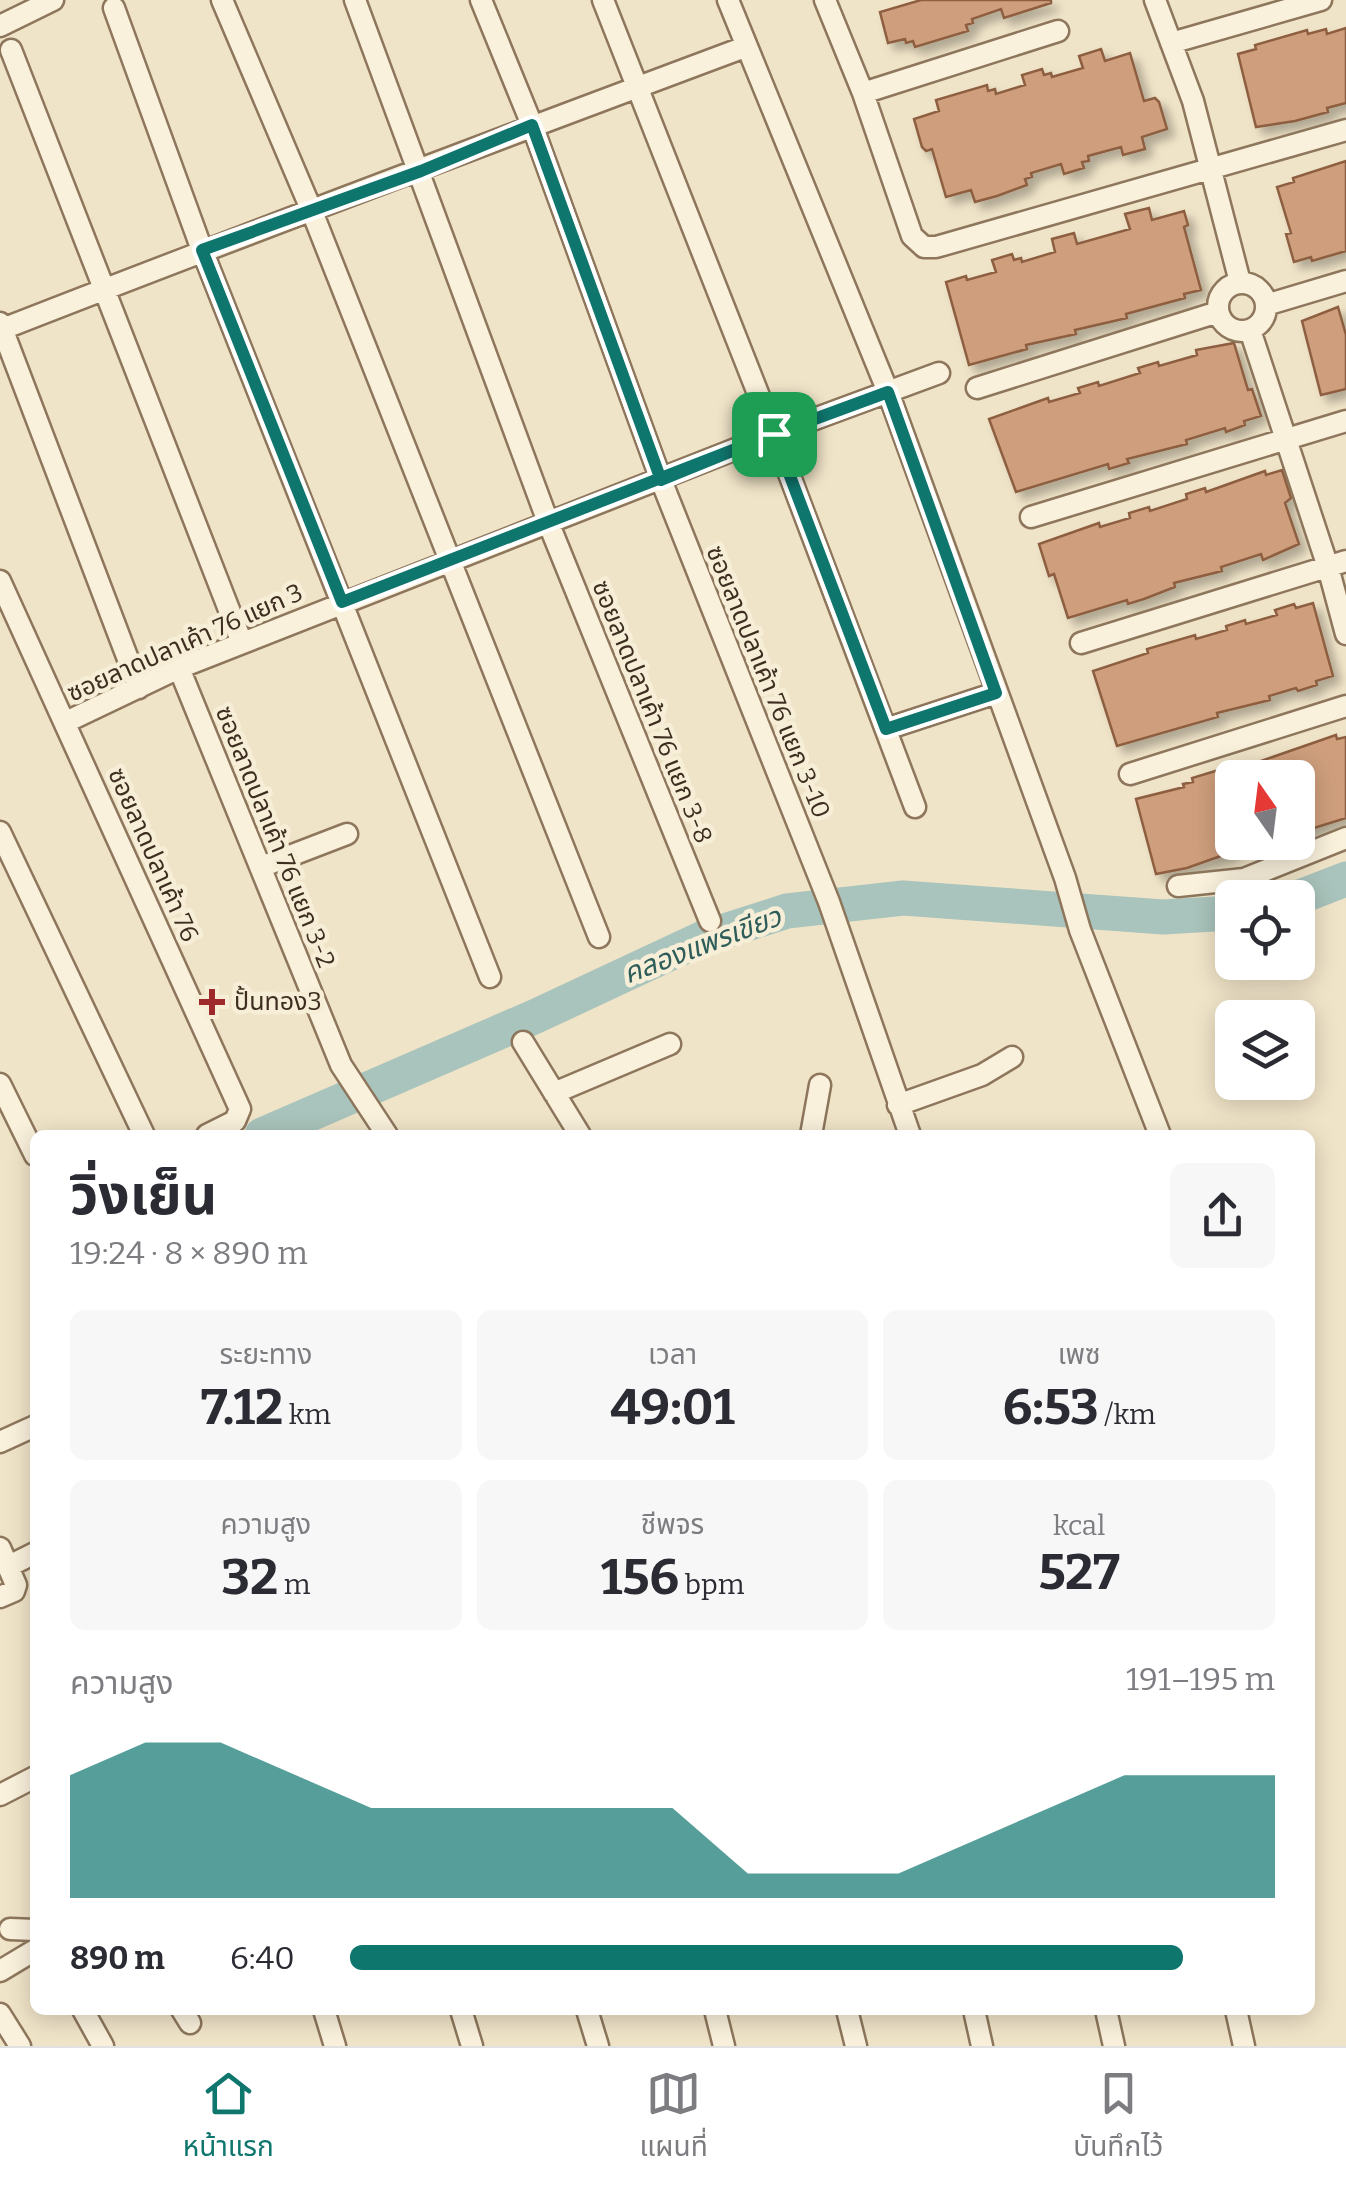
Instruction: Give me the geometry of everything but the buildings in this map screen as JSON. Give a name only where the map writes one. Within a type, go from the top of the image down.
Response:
[{"type":"street","points":[[0,26],[53,0]]},
{"type":"street","points":[[222,0],[311,210],[600,937]]},
{"type":"street","name":"ซอยลาดปลาเค้า 76 แยก 3-8","points":[[355,0],[548,522],[710,921]]},
{"type":"street","name":"ซอยลาดปลาเค้า 76 แยก 3-10","points":[[481,0],[532,125],[661,480],[831,912],[908,1130]]},
{"type":"street","points":[[603,0],[916,807]]},
{"type":"street","points":[[728,0],[888,392],[1065,878],[1080,930],[1158,1130]]},
{"type":"street","points":[[825,0],[912,236],[930,248],[1346,130]]},
{"type":"street","points":[[1155,0],[1193,101],[1240,282]]},
{"type":"street","points":[[1170,42],[1321,0]]},
{"type":"street","points":[[114,8],[202,250],[490,977]]},
{"type":"street","points":[[862,93],[1058,31]]},
{"type":"street","points":[[139,688],[1,328],[745,47]]},
{"type":"street","points":[[12,50],[242,643]]},
{"type":"street","points":[[1266,306],[1346,280]]},
{"type":"street","points":[[1240,282],[1255,286],[1266,306],[1262,320],[1250,330],[1233,330],[1218,312],[1225,288],[1240,282]]},
{"type":"street","points":[[977,388],[1218,312]]},
{"type":"street","points":[[1250,330],[1286,439],[1337,564],[1346,634]]},
{"type":"street","name":"ซอยลาดปลาเค้า 76 แยก 3","points":[[66,722],[179,668],[342,602],[774,434],[940,374]]},
{"type":"street","points":[[1031,516],[1346,421]]},
{"type":"street","points":[[1081,643],[1337,564]]},
{"type":"street","name":"ซอยลาดปลาเค้า 76","points":[[0,581],[240,1109],[235,1121],[216,1130]]},
{"type":"street","name":"ซอยลาดปลาเค้า 76 แยก 3-2","points":[[179,668],[348,1080],[383,1130]]},
{"type":"street","points":[[886,729],[996,693]]},
{"type":"street","points":[[1130,774],[1346,706]]},
{"type":"street","points":[[0,832],[142,1130]]},
{"type":"street","points":[[260,867],[347,834]]},
{"type":"street","points":[[1178,886],[1244,879],[1346,838]]},
{"type":"street","points":[[524,1042],[577,1130]]},
{"type":"street","points":[[554,1093],[670,1044]]},
{"type":"street","points":[[898,1106],[982,1075],[1012,1057]]},
{"type":"street","points":[[0,1084],[30,1145]]},
{"type":"street","points":[[812,1130],[820,1085]]},
{"type":"street","points":[[0,1442],[30,1428]]},
{"type":"street","points":[[0,1598],[14,1591],[15,1580],[4,1557],[30,1554]]},
{"type":"street","points":[[0,1795],[30,1780]]},
{"type":"street","points":[[10,1929],[30,1930]]},
{"type":"street","points":[[0,1971],[30,1953]]},
{"type":"street","points":[[0,2014],[20,2046]]},
{"type":"street","points":[[87,2015],[103,2046]]},
{"type":"street","points":[[326,2015],[336,2046]]},
{"type":"street","points":[[463,2015],[472,2046]]},
{"type":"street","points":[[589,2015],[598,2046]]},
{"type":"street","points":[[715,2015],[724,2046]]},
{"type":"street","points":[[847,2015],[856,2046]]},
{"type":"street","points":[[975,2015],[982,2046]]},
{"type":"street","points":[[1107,2015],[1114,2046]]},
{"type":"street","points":[[1237,2015],[1244,2046]]},
{"type":"waterway","name":"คลองแพรเขียว","points":[[1315,891],[1346,879]]},
{"type":"waterway","name":"คลองแพรเขียว","points":[[274,1130],[534,1017],[703,938],[787,911],[903,898],[1163,917],[1215,914]]},
{"type":"place","name":"ปั้นทอง3","points":[[212,1002]]},
{"type":"route","points":[[774,434],[661,480],[342,602],[202,250],[421,171],[532,125],[661,480],[774,434],[886,729],[996,693],[888,392],[774,434]]}]
